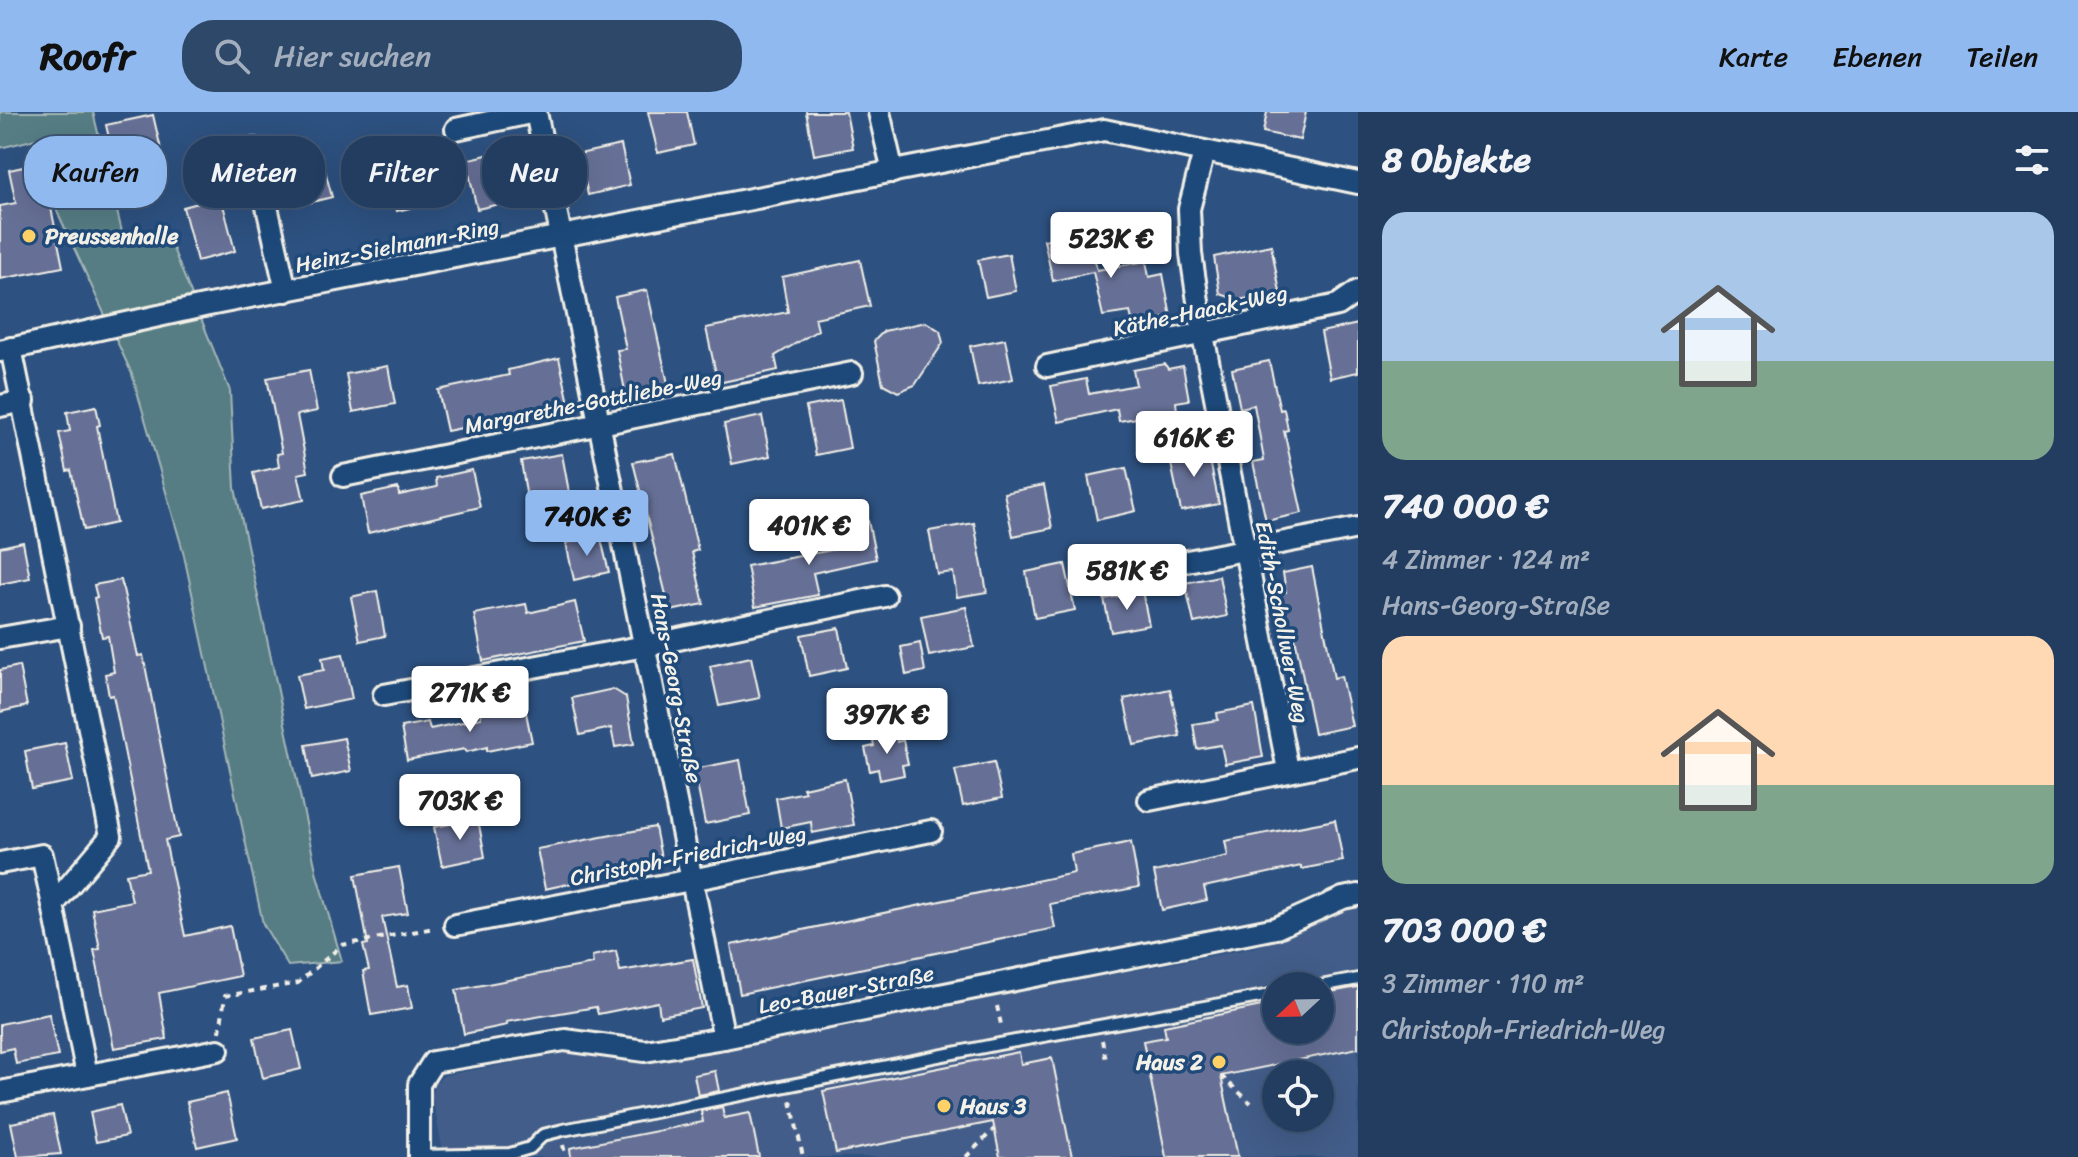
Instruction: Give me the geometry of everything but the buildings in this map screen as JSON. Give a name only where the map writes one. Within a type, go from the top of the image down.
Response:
[{"type":"street","name":"Hans-Georg-Straße","points":[[456,129],[535,112],[724,1038]]},
{"type":"street","points":[[879,112],[893,172]]},
{"type":"street","name":"Heinz-Sielmann-Ring","points":[[6,350],[204,306],[1104,130],[1358,183]]},
{"type":"street","name":"Edith-Schollwer-Weg","points":[[1204,152],[1189,209],[1191,254],[1203,335],[1288,770]]},
{"type":"street","name":"Heinz-Sielmann-Ring","points":[[267,208],[286,291]]},
{"type":"street","name":"Käthe-Haack-Weg","points":[[1047,366],[1338,305],[1358,291]]},
{"type":"street","points":[[6,350],[24,401],[111,836],[53,905]]},
{"type":"street","name":"Margarethe-Gottliebe-Weg","points":[[343,476],[852,373]]},
{"type":"street","points":[[0,406],[24,401]]},
{"type":"street","points":[[1094,579],[1358,528]]},
{"type":"street","points":[[384,695],[645,646],[885,596]]},
{"type":"street","points":[[0,638],[69,626]]},
{"type":"street","points":[[1149,800],[1358,758]]},
{"type":"street","name":"Christoph-Friedrich-Weg","points":[[455,925],[931,831]]},
{"type":"street","points":[[0,863],[42,855],[87,1075]]},
{"type":"street","name":"Leo-Bauer-Straße","points":[[416,1157],[419,1084],[433,1062],[565,1040],[645,1051],[724,1038],[1276,928],[1343,898],[1358,895]]},
{"type":"street","points":[[0,1092],[218,1050]]},
{"type":"lane","points":[[1334,983],[1358,979]]},
{"type":"lane","points":[[416,1157],[510,1154],[530,1148],[543,1135],[1004,1043],[1262,997]]},
{"type":"path","points":[[218,1050],[225,996],[298,983],[342,945],[455,925]]},
{"type":"path","points":[[993,984],[1004,1043]]},
{"type":"path","points":[[1221,1076],[1251,1103]]},
{"type":"path","points":[[788,1085],[803,1157]]},
{"type":"path","points":[[966,1157],[994,1129]]},
{"type":"shaded area","points":[[1358,904],[1358,1157],[444,1157],[432,1096],[435,1083],[445,1075],[578,1051],[644,1060],[661,1059],[1253,948],[1343,907]]},
{"type":"green space","points":[[0,112],[93,112],[99,136],[24,136],[24,142],[0,148]]},
{"type":"green space","points":[[116,208],[123,236],[168,236],[230,391],[235,488],[317,875],[342,961],[288,966],[263,924],[183,551],[132,374],[56,209]]},
{"type":"place","name":"Preussenhalle","points":[[29,236]]},
{"type":"place","name":"Haus 2","points":[[1219,1062]]},
{"type":"place","name":"Haus 3","points":[[944,1106]]}]
